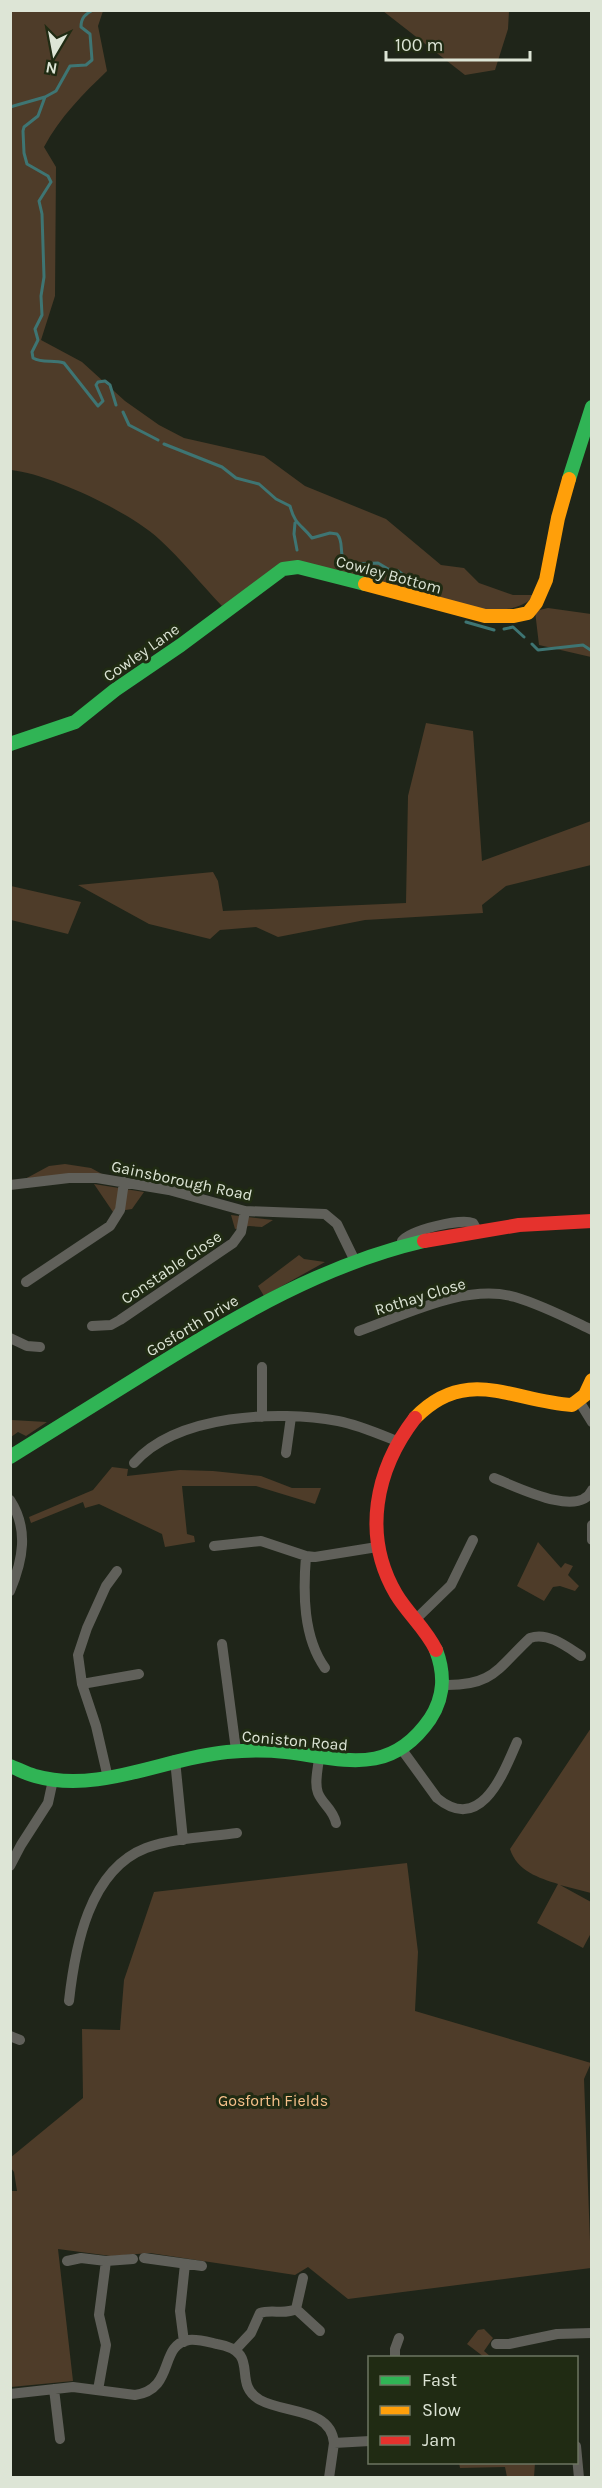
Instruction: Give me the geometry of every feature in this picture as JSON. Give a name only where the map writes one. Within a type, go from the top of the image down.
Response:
[{"type":"street","name":"Cowley Bottom","points":[[283,569],[298,567],[487,616],[502,617],[528,613],[542,596],[558,519],[591,407]]},
{"type":"street","name":"Cowley Lane","points":[[10,744],[75,722],[115,690],[181,645],[283,569]]},
{"type":"street","name":"Gainsborough Road","points":[[10,1185],[69,1178],[124,1182],[169,1190],[245,1210],[325,1214],[337,1224],[355,1262]]},
{"type":"street","points":[[26,1282],[110,1226],[120,1210],[124,1182]]},
{"type":"street","name":"Constable Close","points":[[93,1326],[111,1325],[120,1320],[233,1243],[241,1232],[245,1210]]},
{"type":"street","name":"Gosforth Drive","points":[[10,1457],[255,1307],[309,1280],[403,1247],[477,1230],[591,1221]]},
{"type":"street","name":"Rothay Close","points":[[359,1331],[449,1300],[476,1294],[514,1297],[591,1330]]},
{"type":"street","points":[[10,1338],[27,1346],[40,1347]]},
{"type":"street","points":[[262,1367],[262,1417]]},
{"type":"street","points":[[591,1380],[585,1395],[579,1401],[591,1422]]},
{"type":"street","name":"Coniston Road","points":[[10,1766],[29,1775],[53,1780],[108,1778],[175,1760],[236,1750],[292,1753],[350,1762],[367,1761],[384,1756],[400,1747],[424,1728],[431,1719],[438,1707],[444,1685],[442,1665],[437,1650],[393,1589],[377,1547],[375,1506],[399,1442],[420,1412],[431,1402],[455,1391],[485,1388],[561,1405],[572,1405],[579,1401]]},
{"type":"street","points":[[134,1462],[147,1449],[186,1430],[212,1423],[262,1417],[291,1417],[340,1422],[399,1442]]},
{"type":"street","points":[[286,1453],[291,1417]]},
{"type":"street","points":[[494,1478],[562,1501],[581,1502],[590,1498]]},
{"type":"street","points":[[10,1500],[21,1523],[23,1536],[22,1556],[10,1591]]},
{"type":"street","points":[[591,1525],[591,1540]]},
{"type":"street","points":[[415,1620],[451,1585],[473,1540]]},
{"type":"street","points":[[214,1546],[261,1541],[306,1556],[325,1557],[377,1547]]},
{"type":"street","points":[[306,1556],[305,1589],[309,1629],[313,1646],[326,1668]]},
{"type":"street","points":[[108,1778],[96,1726],[82,1684],[78,1655],[106,1586],[117,1571]]},
{"type":"street","points":[[444,1685],[469,1685],[484,1680],[530,1638],[537,1636],[558,1642],[581,1656]]},
{"type":"street","points":[[222,1644],[236,1750]]},
{"type":"street","points":[[82,1684],[140,1674]]},
{"type":"street","points":[[400,1747],[437,1798],[443,1803],[459,1808],[477,1805],[490,1796],[517,1742]]},
{"type":"street","points":[[319,1758],[317,1790],[319,1796],[332,1810],[336,1823]]},
{"type":"street","points":[[175,1760],[183,1840]]},
{"type":"street","points":[[10,1866],[48,1803],[53,1780]]},
{"type":"street","points":[[69,2001],[72,1977],[95,1895],[107,1877],[124,1859],[160,1844],[237,1833]]},
{"type":"street","points":[[67,2261],[81,2258],[106,2261],[139,2259],[202,2266]]},
{"type":"street","points":[[98,2390],[106,2346],[99,2315],[106,2261]]},
{"type":"street","points":[[184,2342],[180,2312],[185,2264]]},
{"type":"street","points":[[236,2349],[251,2333],[260,2313],[275,2310],[291,2312],[296,2309],[303,2278]]},
{"type":"street","points":[[296,2309],[320,2331]]},
{"type":"street","points":[[496,2344],[509,2344],[557,2334],[591,2333]]},
{"type":"street","points":[[395,2356],[399,2338]]},
{"type":"street","points":[[10,2394],[73,2387],[135,2395],[151,2392],[160,2382],[172,2353],[184,2342],[197,2340],[236,2349],[242,2356],[246,2383],[254,2395],[273,2405],[324,2421],[332,2432],[334,2443],[329,2478]]},
{"type":"street","points":[[54,2389],[60,2439]]},
{"type":"street","points":[[334,2443],[368,2441]]},
{"type":"green space","points":[[11,11],[103,11],[98,26],[107,71],[65,116],[44,147],[56,167],[55,296],[41,340],[82,362],[125,401],[159,425],[184,438],[264,456],[305,486],[386,519],[441,565],[464,568],[479,583],[513,595],[536,595],[517,607],[480,610],[296,561],[222,606],[159,539],[129,517],[67,486],[11,470]]},
{"type":"green space","points":[[383,11],[509,11],[508,29],[495,70],[465,75]]},
{"type":"green space","points":[[548,608],[591,614],[591,657],[539,645],[535,611]]},
{"type":"green space","points":[[426,723],[473,731],[482,861],[591,821],[591,865],[506,886],[482,905],[483,913],[365,920],[278,937],[256,927],[220,930],[210,939],[149,924],[78,885],[213,872],[218,881],[223,911],[406,903],[408,796]]},
{"type":"green space","points":[[11,886],[81,902],[68,934],[11,920]]},
{"type":"green space","points":[[65,1164],[91,1168],[102,1174],[25,1179],[49,1166]]},
{"type":"green space","points":[[94,1184],[144,1192],[132,1209],[113,1212]]},
{"type":"green space","points":[[231,1215],[273,1220],[262,1227],[249,1226],[235,1229]]},
{"type":"green space","points":[[299,1255],[304,1259],[325,1262],[264,1296],[258,1286]]},
{"type":"green space","points":[[11,1420],[47,1422],[26,1436],[18,1432],[11,1437]]},
{"type":"green space","points":[[112,1467],[128,1469],[127,1476],[180,1470],[213,1471],[261,1476],[292,1488],[321,1488],[315,1504],[256,1486],[182,1486],[187,1534],[194,1536],[195,1542],[165,1547],[162,1534],[99,1504],[85,1508],[83,1502],[31,1523],[29,1517],[93,1490]]},
{"type":"green space","points":[[538,1542],[561,1568],[565,1563],[573,1566],[568,1575],[579,1586],[575,1591],[560,1586],[553,1587],[544,1601],[517,1586]]},
{"type":"green space","points":[[591,1728],[591,1893],[560,1885],[591,1902],[591,1933],[583,1948],[537,1923],[558,1884],[536,1876],[523,1868],[513,1857],[510,1849]]},
{"type":"green space","name":"Gosforth Fields","points":[[407,1863],[418,1952],[415,2011],[591,2063],[584,2079],[591,2268],[348,2299],[308,2267],[295,2275],[150,2253],[111,2256],[58,2249],[73,2381],[11,2387],[10,2191],[17,2191],[10,2158],[83,2098],[82,2029],[120,2030],[124,1980],[154,1892]]},
{"type":"green space","points":[[484,2329],[493,2338],[484,2351],[490,2356],[483,2356],[467,2344],[478,2330]]},
{"type":"green space","points":[[459,2464],[535,2464],[534,2477],[507,2477],[505,2467],[460,2468]]},
{"type":"waterway","points":[[93,10],[84,17],[81,27],[90,34],[92,60],[86,65],[70,66],[56,91],[45,97],[38,116],[24,127],[23,131],[27,164],[48,176],[51,182],[39,201],[42,214],[44,277],[41,296],[42,315],[35,329],[38,340],[32,352],[33,358],[37,360],[64,363],[98,406],[103,401],[96,385],[98,382],[105,381],[110,385],[116,405]]},
{"type":"waterway","points":[[10,107],[45,97]]},
{"type":"waterway","points":[[123,412],[129,425],[158,440]]},
{"type":"waterway","points":[[164,444],[222,467],[236,478],[259,484],[276,499],[290,506],[296,521],[312,538],[330,533],[337,534],[344,561],[353,564],[378,563],[388,569],[398,571],[414,582]]},
{"type":"waterway","points":[[295,523],[294,534],[297,550]]},
{"type":"waterway","points":[[466,622],[494,630]]},
{"type":"waterway","points":[[504,629],[513,627],[524,637]]},
{"type":"waterway","points":[[532,644],[538,650],[583,645],[592,651]]},
{"type":"traffic: fast","points":[[569,479],[592,407]]},
{"type":"traffic: fast","points":[[10,744],[75,722],[115,690],[181,645],[283,569],[298,567],[365,584]]},
{"type":"traffic: fast","points":[[10,1457],[185,1348],[283,1293],[352,1263],[424,1241]]},
{"type":"traffic: fast","points":[[10,1766],[35,1776],[83,1781],[131,1773],[203,1755],[234,1751],[279,1751],[347,1760],[382,1757],[399,1750],[415,1737],[435,1710],[442,1685],[441,1668],[436,1650]]},
{"type":"traffic: slow","points":[[365,584],[485,616],[514,616],[528,613],[536,603],[546,580],[558,518],[569,479]]},
{"type":"traffic: slow","points":[[415,1418],[434,1402],[453,1393],[471,1390],[490,1390],[572,1405],[585,1395],[592,1380]]},
{"type":"traffic: jam","points":[[424,1241],[519,1225],[592,1221]]},
{"type":"traffic: jam","points":[[415,1418],[401,1438],[382,1481],[377,1527],[379,1549],[385,1572],[396,1594],[436,1650]]}]
